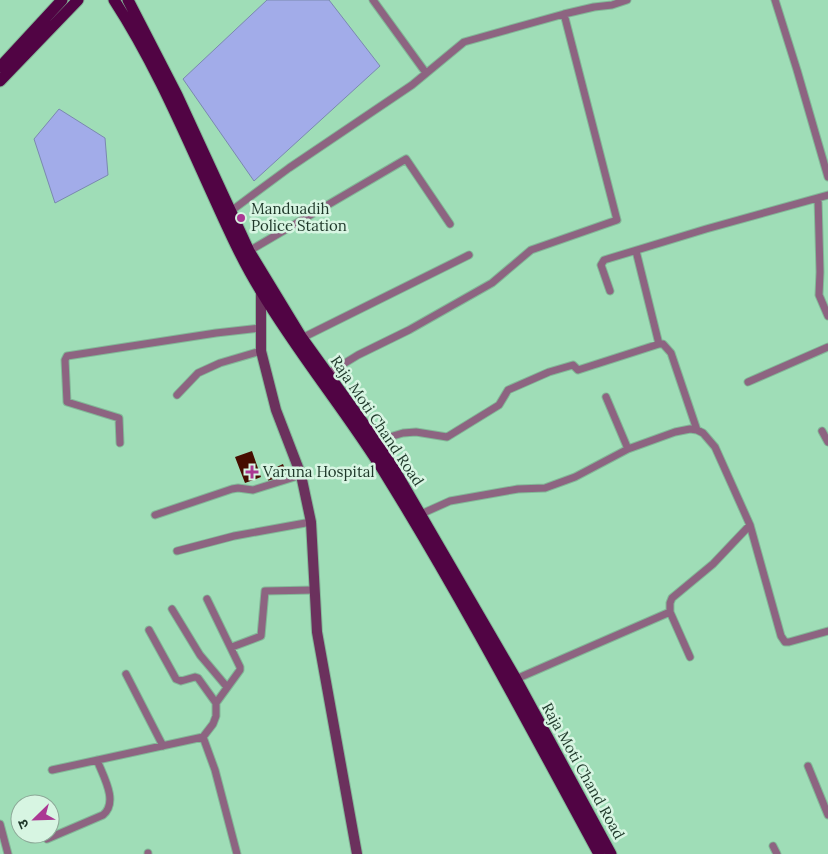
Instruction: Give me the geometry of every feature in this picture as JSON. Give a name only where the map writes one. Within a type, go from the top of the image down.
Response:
[{"type":"main road","points":[[0,67],[62,0]]},
{"type":"main road","points":[[0,81],[78,0]]},
{"type":"main road","points":[[114,0],[138,36],[241,254],[261,291],[310,365],[358,432],[391,484],[471,620],[599,854]]},
{"type":"main road","name":"Raja Moti Chand Road","points":[[128,0],[177,95],[249,251],[302,338],[376,441],[420,514],[516,679],[611,854]]},
{"type":"street","points":[[373,0],[426,73]]},
{"type":"street","points":[[231,211],[288,168],[412,85],[464,42],[564,14],[628,0]]},
{"type":"street","points":[[775,0],[828,177]]},
{"type":"street","points":[[327,374],[358,355],[409,330],[492,283],[530,250],[617,220],[564,14]]},
{"type":"street","points":[[249,251],[406,159],[450,224]]},
{"type":"street","points":[[610,291],[601,262],[706,229],[828,196]]},
{"type":"street","points":[[818,198],[819,295],[828,316]]},
{"type":"street","points":[[636,251],[659,344]]},
{"type":"street","points":[[302,338],[469,255]]},
{"type":"street","points":[[265,278],[261,291],[260,328],[262,351],[276,410],[302,475],[311,522],[317,632],[357,854]]},
{"type":"street","points":[[120,444],[121,425],[119,418],[67,402],[65,357],[70,354],[260,328]]},
{"type":"street","points":[[376,441],[403,433],[416,432],[447,437],[499,405],[508,390],[549,372],[573,365],[578,370],[659,344],[663,344],[671,353],[697,430]]},
{"type":"street","points":[[748,382],[828,347]]},
{"type":"street","points":[[178,395],[198,373],[220,363],[262,351]]},
{"type":"street","points":[[606,397],[628,449]]},
{"type":"street","points":[[420,514],[450,501],[518,489],[545,488],[575,477],[628,449],[675,432],[690,429],[697,430],[704,433],[715,447],[750,525],[781,636],[785,642],[828,632]]},
{"type":"street","points":[[822,431],[828,442]]},
{"type":"street","points":[[155,515],[232,489],[253,490],[302,475]]},
{"type":"street","points":[[177,551],[234,536],[311,522]]},
{"type":"street","points":[[690,657],[670,612],[672,598],[713,564],[750,525]]},
{"type":"street","points":[[232,647],[261,636],[265,591],[314,590]]},
{"type":"street","points":[[52,770],[203,737],[213,724],[216,716],[216,703],[240,670],[232,647],[207,599]]},
{"type":"street","points":[[172,609],[200,656],[227,687]]},
{"type":"street","points":[[516,679],[670,612]]},
{"type":"street","points":[[150,630],[176,679],[180,681],[198,678],[216,703]]},
{"type":"street","points":[[126,674],[163,746]]},
{"type":"street","points":[[203,737],[215,770],[237,854]]},
{"type":"street","points":[[60,833],[103,815],[107,811],[110,804],[108,791],[97,760]]},
{"type":"street","points":[[808,766],[825,796],[828,815]]},
{"type":"street","points":[[0,824],[8,854]]},
{"type":"street","points":[[774,846],[777,854]]},
{"type":"water","points":[[267,0],[329,0],[380,66],[254,181],[183,79]]},
{"type":"water","points":[[59,109],[105,138],[108,175],[55,203],[34,139]]},
{"type":"building","points":[[252,451],[261,477],[245,483],[235,457]]},
{"type":"building","points":[[283,464],[288,477],[270,484],[267,478],[270,476],[268,471]]},
{"type":"place","name":"Manduadih Police Station","points":[[241,218]]},
{"type":"place","name":"Varuna Hospital","points":[[252,472]]}]
